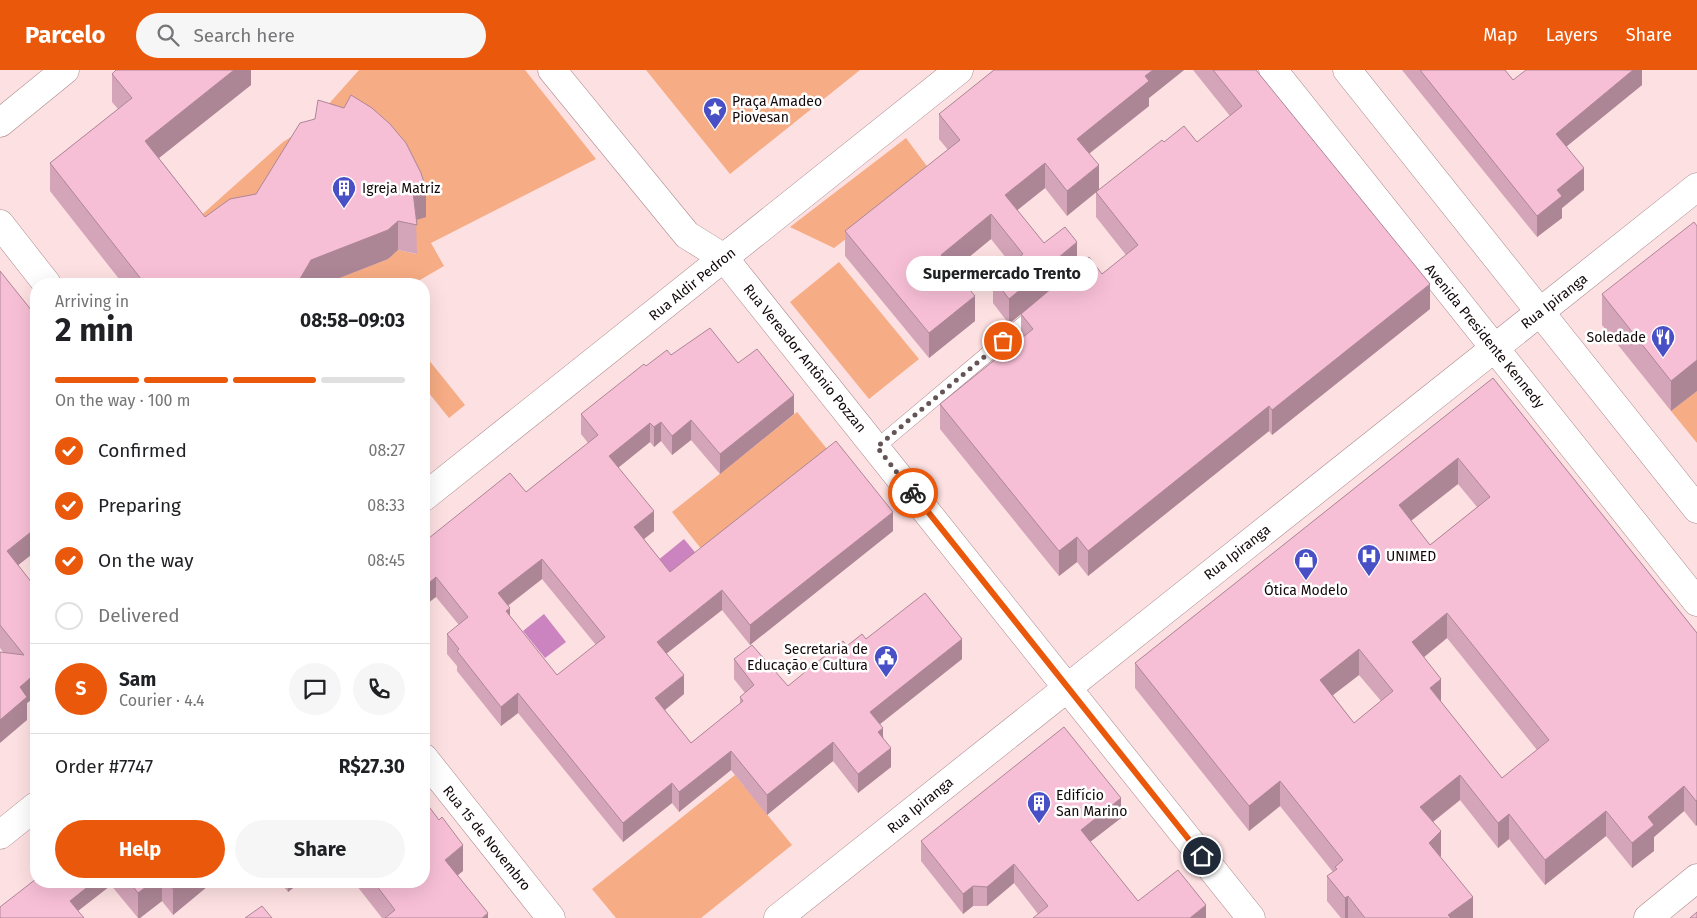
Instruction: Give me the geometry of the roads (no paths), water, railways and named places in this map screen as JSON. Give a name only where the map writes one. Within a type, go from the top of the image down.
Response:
[{"type":"street","points":[[0,123],[65,70]]},
{"type":"street","name":"Rua Vereador Antônio Pozzan","points":[[552,70],[687,235],[724,258],[877,447],[1251,918]]},
{"type":"street","name":"Rua Aldir Pedron","points":[[430,492],[959,70]]},
{"type":"street","name":"Avenida Presidente Kennedy","points":[[1273,70],[1697,602]]},
{"type":"street","points":[[1347,70],[1697,509]]},
{"type":"street","name":"Rua Ipiranga","points":[[778,918],[1697,188]]},
{"type":"street","points":[[0,224],[42,278]]},
{"type":"street","name":"Rua 15 de Novembro","points":[[430,766],[551,918]]},
{"type":"street","points":[[0,835],[30,811]]},
{"type":"street","points":[[1648,918],[1697,878]]},
{"type":"lane","points":[[877,447],[1048,304]]},
{"type":"place","name":"Praça Amadeo Piovesan","points":[[715,130]]},
{"type":"place","name":"Igreja Matriz","points":[[344,209]]},
{"type":"place","name":"Supermercado Trento","points":[[1003,341]]},
{"type":"place","name":"Soledade","points":[[1663,358]]},
{"type":"place","name":"UNIMED","points":[[1369,577]]},
{"type":"place","name":"Ótica Modelo","points":[[1306,581]]},
{"type":"place","name":"Secretaria de Educação e Cultura","points":[[886,678]]},
{"type":"place","name":"Edifício San Marino","points":[[1039,824]]}]
